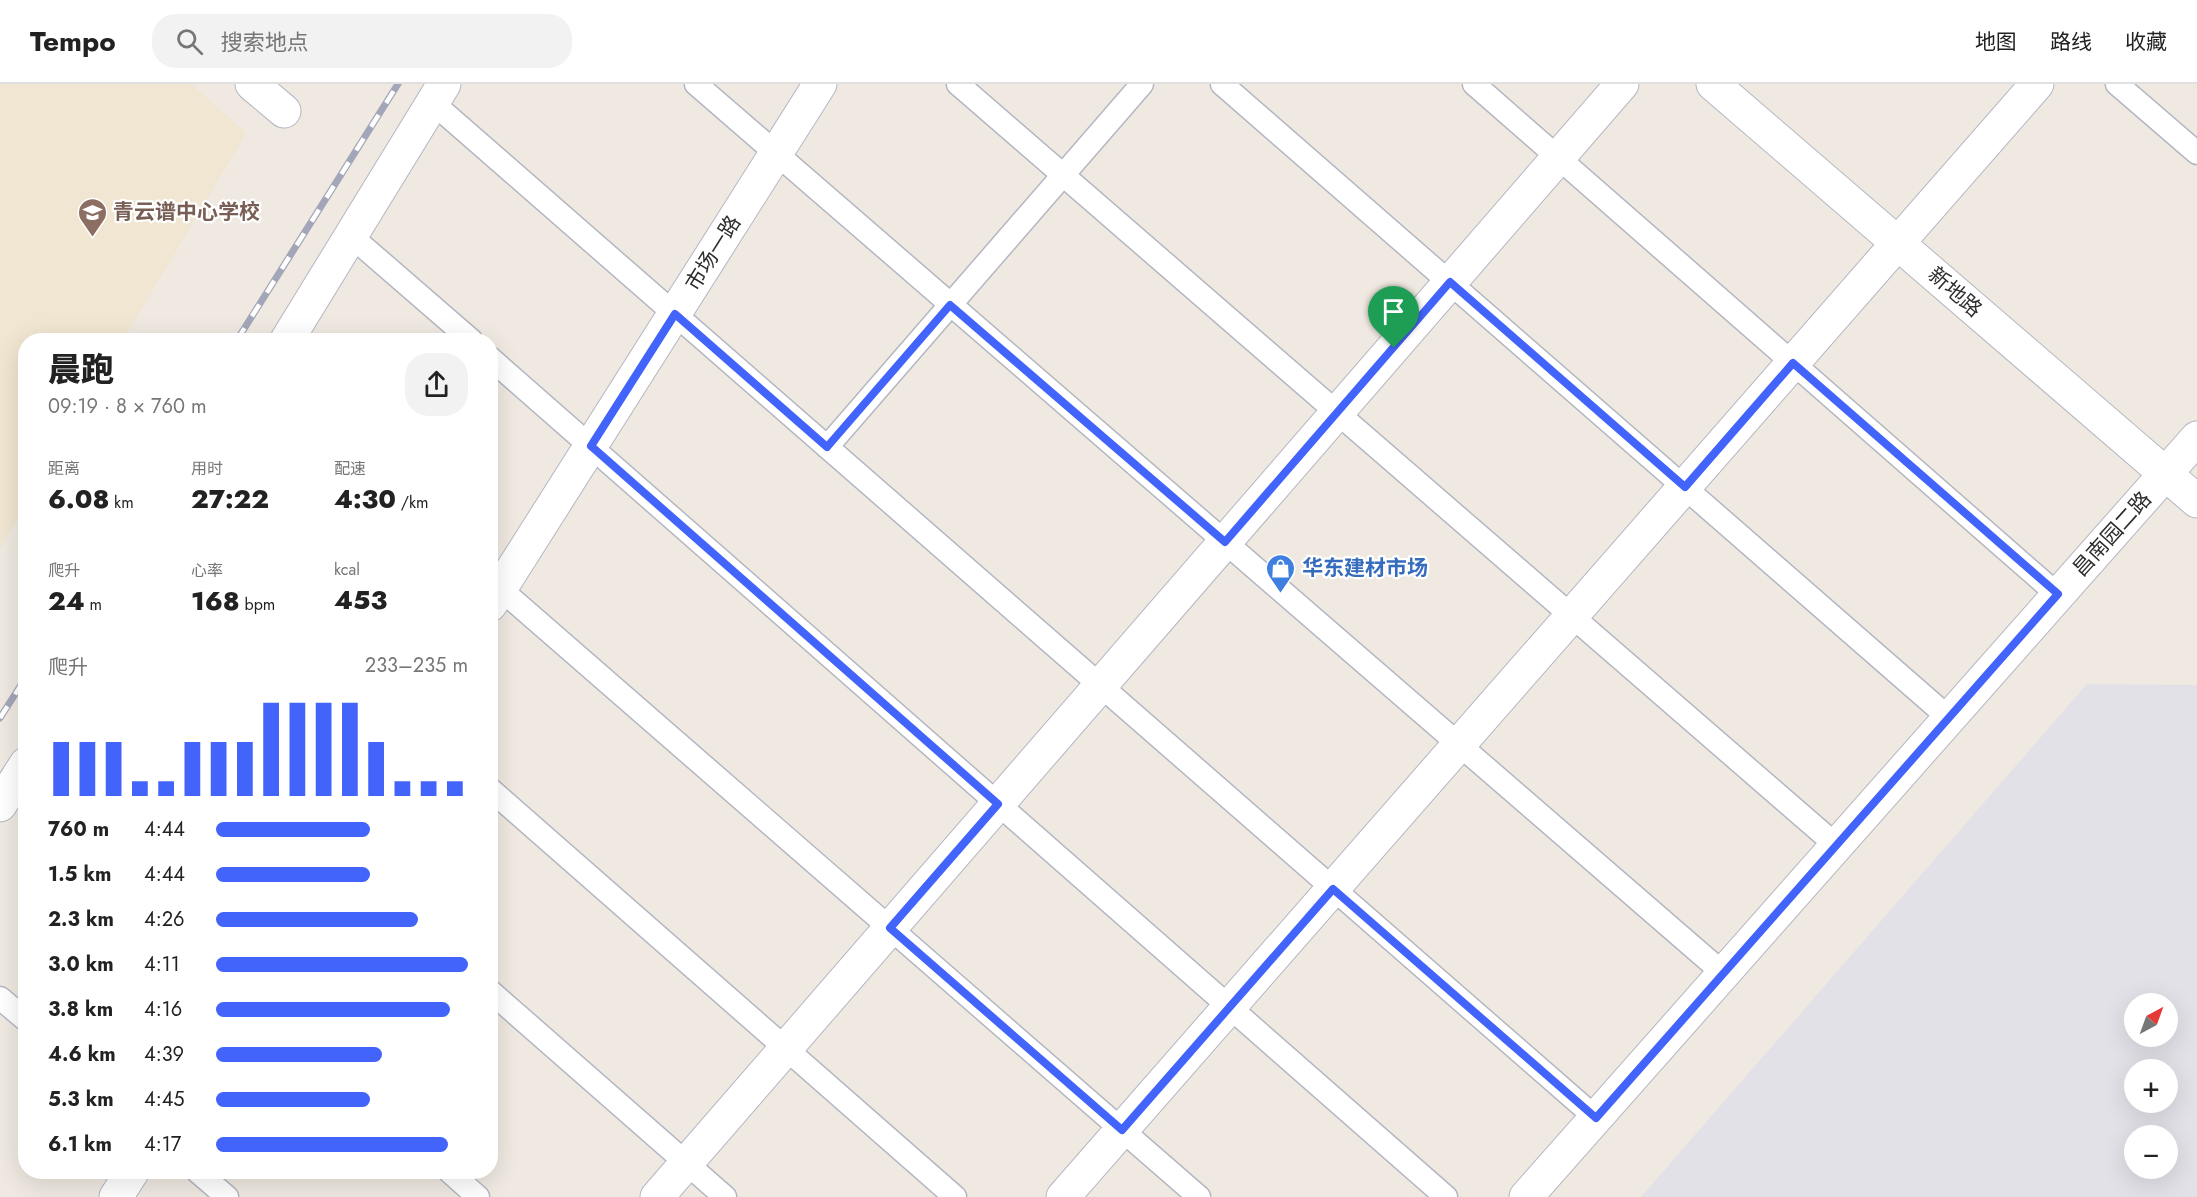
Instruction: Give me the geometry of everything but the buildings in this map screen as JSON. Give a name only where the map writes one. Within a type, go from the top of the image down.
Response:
[{"type":"street","points":[[252,84],[284,111]]},
{"type":"street","name":"市场一路","points":[[498,585],[591,446],[820,84]]},
{"type":"street","points":[[657,1197],[1622,84]]},
{"type":"street","name":"新地路","points":[[1713,84],[2197,501]]},
{"type":"street","points":[[1063,1197],[2037,84]]},
{"type":"street","points":[[291,333],[439,93]]},
{"type":"street","name":"昌南园二路","points":[[1526,1197],[2197,438]]},
{"type":"street","points":[[116,1197],[128,1179]]},
{"type":"lane","points":[[696,84],[1723,974]]},
{"type":"lane","points":[[958,84],[1837,846]]},
{"type":"lane","points":[[827,447],[1142,84]]},
{"type":"lane","points":[[1222,84],[1949,718]]},
{"type":"lane","points":[[1474,84],[2058,594]]},
{"type":"lane","points":[[2117,84],[2197,153]]},
{"type":"lane","points":[[439,93],[675,314],[1596,1118]]},
{"type":"lane","points":[[351,236],[463,333]]},
{"type":"lane","points":[[498,365],[1446,1197]]},
{"type":"lane","points":[[498,594],[890,928],[1199,1197]]},
{"type":"lane","points":[[498,796],[955,1197]]},
{"type":"lane","points":[[0,998],[18,1013]]},
{"type":"lane","points":[[498,998],[725,1197]]},
{"type":"lane","points":[[206,1179],[227,1197]]},
{"type":"lane","points":[[458,1179],[478,1197]]},
{"type":"shaded area","name":"青云谱中心学校","points":[[0,84],[191,84],[246,133],[127,333],[18,333],[18,518],[0,549]]},
{"type":"shaded area","points":[[2087,684],[2197,685],[2197,1197],[1641,1197]]},
{"type":"railway","points":[[241,333],[398,84]]},
{"type":"railway","points":[[0,718],[18,690]]},
{"type":"place","name":"青云谱中心学校","points":[[92,238]]},
{"type":"place","name":"华东建材市场","points":[[1281,594]]},
{"type":"route","points":[[1450,282],[1685,487],[1793,363],[2058,594],[1596,1118],[1333,889],[1122,1130],[890,928],[998,804],[591,446],[675,314],[827,447],[950,305],[1225,542],[1394,348],[1450,282]]}]
